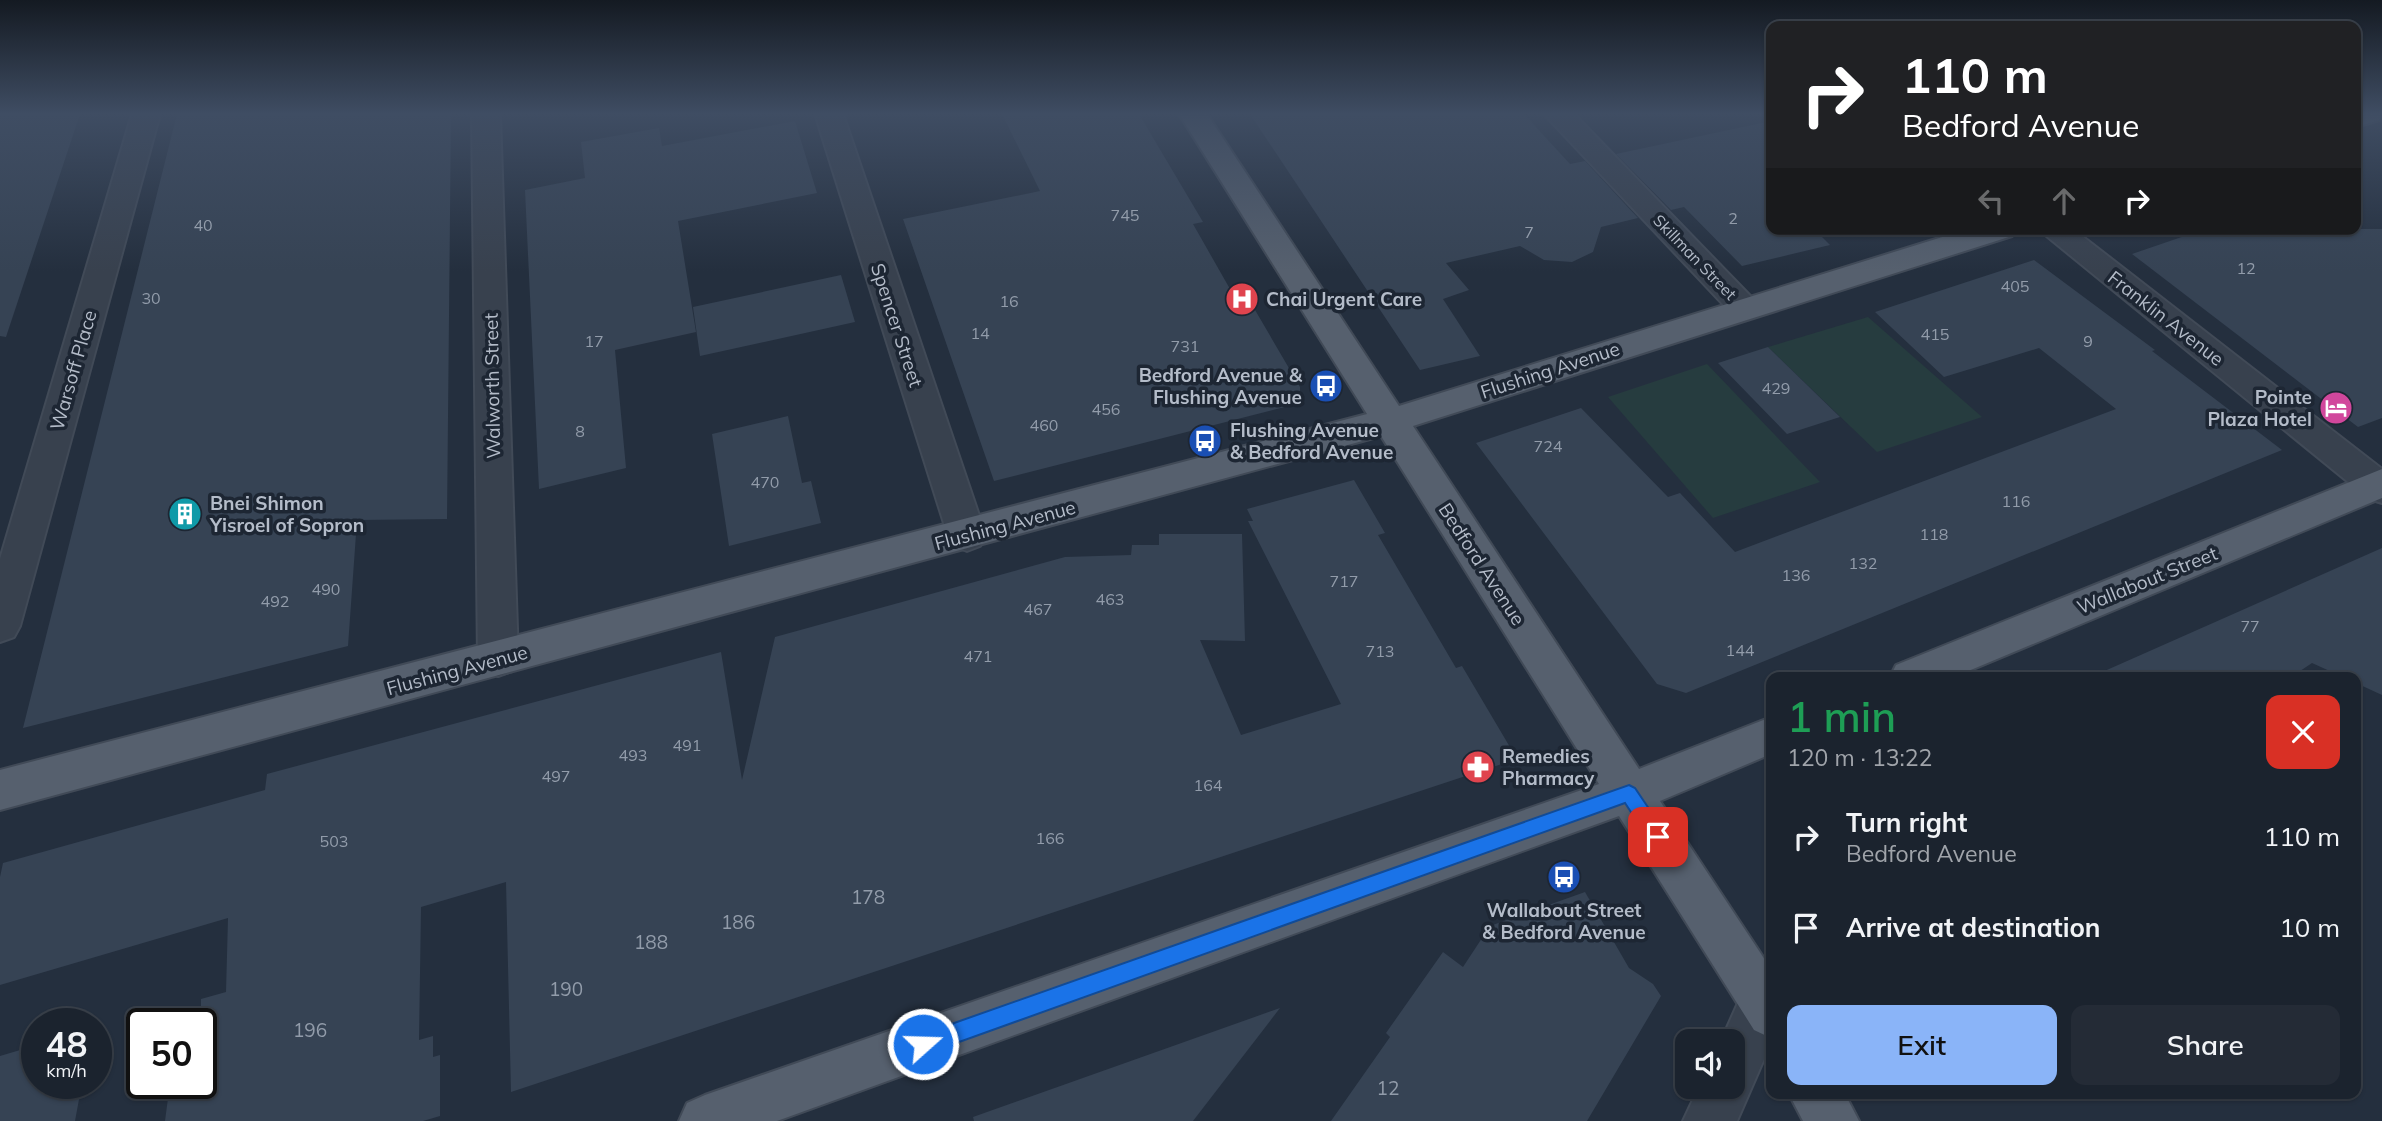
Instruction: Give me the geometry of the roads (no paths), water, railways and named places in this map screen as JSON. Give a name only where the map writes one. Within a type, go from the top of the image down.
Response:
[{"type":"main road","name":"Bedford Avenue","points":[[1227,166],[1629,793],[1766,995]]},
{"type":"main road","name":"Flushing Avenue","points":[[0,790],[967,536],[1390,421],[1982,235]]},
{"type":"main road","name":"Wallabout Street","points":[[1928,672],[2380,486]]},
{"type":"main road","points":[[705,1121],[768,1110],[1629,793],[1766,737]]},
{"type":"main road","points":[[1818,1099],[1833,1121]]},
{"type":"street","name":"Warsoff Place","points":[[0,626],[131,166]]},
{"type":"street","name":"Walworth Street","points":[[487,166],[498,659]]},
{"type":"street","name":"Spencer Street","points":[[846,166],[967,536]]},
{"type":"street","name":"Skillman Street","points":[[1608,166],[1745,309]]},
{"type":"street","name":"Franklin Avenue","points":[[2061,235],[2380,486]]},
{"type":"street","points":[[1745,1048],[1766,1005]]},
{"type":"street","points":[[1709,1121],[1721,1099]]},
{"type":"place","name":"Chai Urgent Care","points":[[1242,299]]},
{"type":"place","name":"Bedford Avenue & Flushing Avenue","points":[[1326,386]]},
{"type":"place","name":"Pointe Plaza Hotel","points":[[2336,408]]},
{"type":"place","name":"Flushing Avenue & Bedford Avenue","points":[[1205,441]]},
{"type":"place","name":"Bnei Shimon Yisroel of Sopron","points":[[185,514]]},
{"type":"place","name":"Remedies Pharmacy","points":[[1478,767]]},
{"type":"place","name":"Wallabout Street & Bedford Avenue","points":[[1564,877]]}]
